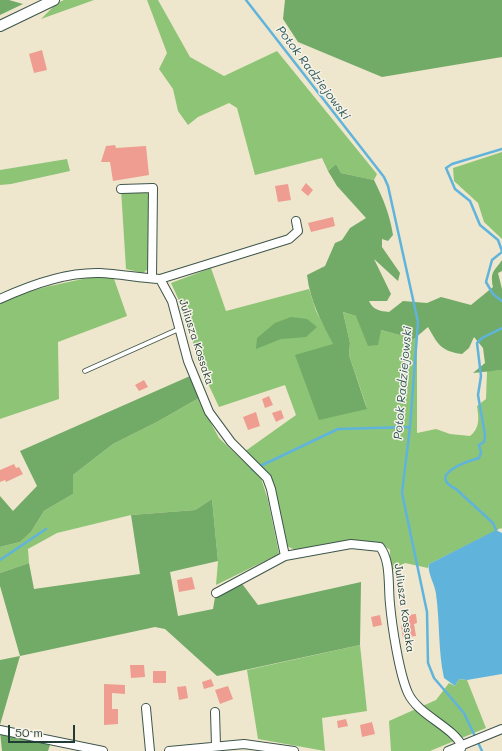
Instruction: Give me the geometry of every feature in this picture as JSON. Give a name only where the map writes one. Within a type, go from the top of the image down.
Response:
[{"type":"street","points":[[0,26],[54,0]]},
{"type":"street","name":"Juliusza Kossaka","points":[[121,189],[153,188],[156,279],[172,301],[188,361],[209,412],[231,442],[261,470],[267,478],[271,489],[285,556]]},
{"type":"street","points":[[0,299],[20,290],[59,277],[98,273],[156,279],[289,238],[298,231],[296,221]]},
{"type":"street","name":"Juliusza Kossaka","points":[[216,592],[285,556],[351,544],[380,547],[385,553],[387,563],[390,606],[401,672],[408,694],[426,714],[459,739],[461,748]]},
{"type":"street","points":[[146,708],[150,751]]},
{"type":"street","points":[[215,712],[216,746]]},
{"type":"street","points":[[448,751],[461,748],[502,728]]},
{"type":"street","points":[[0,730],[103,751]]},
{"type":"street","points":[[169,751],[244,744],[294,751]]},
{"type":"lane","points":[[85,371],[180,329]]},
{"type":"green space","points":[[0,0],[9,0],[23,4],[0,15]]},
{"type":"green space","points":[[64,0],[94,0],[41,19],[57,3]]},
{"type":"green space","points":[[147,0],[158,0],[190,57],[224,76],[277,51],[377,174],[374,180],[341,173],[336,164],[328,171],[322,158],[255,175],[237,108],[229,103],[198,117],[188,125],[178,111],[173,89],[159,69],[167,53]]},
{"type":"green space","points":[[285,0],[502,0],[502,57],[382,77],[298,42],[283,19]]},
{"type":"green space","points":[[502,152],[502,239],[484,222],[478,203],[454,181],[453,168]]},
{"type":"green space","points":[[67,159],[70,171],[0,185],[0,170]]},
{"type":"green space","points":[[336,164],[341,173],[374,180],[390,220],[393,235],[388,241],[382,239],[382,247],[400,273],[398,281],[374,259],[391,294],[387,301],[369,301],[375,308],[389,312],[403,301],[427,303],[441,297],[471,305],[493,287],[492,275],[502,260],[502,271],[498,273],[502,289],[502,370],[473,373],[485,363],[483,348],[474,337],[469,348],[462,354],[455,353],[440,346],[428,327],[414,339],[381,330],[378,345],[368,346],[356,316],[343,312],[350,343],[349,355],[367,409],[319,420],[295,355],[333,344],[313,302],[307,275],[325,266],[335,243],[342,240],[350,228],[366,218],[337,186],[328,171]]},
{"type":"green space","points":[[121,189],[148,191],[148,269],[143,273],[126,269]]},
{"type":"green space","points":[[211,268],[226,311],[309,289],[316,311],[367,408],[349,355],[350,343],[343,312],[356,316],[381,330],[414,339],[417,336],[417,433],[436,429],[450,434],[470,436],[476,430],[478,422],[477,406],[486,399],[487,371],[502,370],[502,529],[501,528],[429,564],[428,568],[405,563],[390,571],[390,550],[382,544],[295,550],[287,546],[272,480],[244,452],[296,415],[285,385],[219,407],[197,360],[187,318],[171,283]]},
{"type":"green space","points":[[98,276],[113,276],[127,316],[58,342],[59,399],[0,419],[0,303],[23,293]]},
{"type":"green space","points":[[291,317],[307,319],[317,327],[306,337],[281,339],[256,349],[257,338],[275,323]]},
{"type":"green space","points":[[190,376],[199,398],[157,422],[113,444],[73,475],[73,494],[44,511],[31,532],[20,542],[0,547],[0,496],[13,511],[37,486],[20,451]]},
{"type":"green space","points":[[199,398],[199,401],[219,438],[261,478],[268,500],[279,554],[216,585],[218,561],[212,499],[195,510],[131,515],[57,533],[28,549],[29,563],[0,573],[0,547],[20,542],[31,532],[44,511],[73,494],[73,475],[113,444],[157,422]]},
{"type":"green space","points":[[212,499],[218,561],[170,572],[178,616],[213,609],[215,597],[240,581],[258,605],[361,582],[360,645],[217,676],[165,629],[155,627],[20,656],[0,586],[0,573],[29,563],[34,589],[140,574],[131,515],[195,510]]},
{"type":"green space","points":[[360,645],[367,711],[322,718],[325,751],[258,739],[247,670]]},
{"type":"green space","points":[[20,656],[0,725],[0,660]]},
{"type":"green space","points":[[459,679],[467,680],[486,728],[430,751],[391,751],[389,721],[436,700],[449,683],[455,686]]},
{"type":"green space","points":[[0,732],[50,745],[48,751],[2,751]]},
{"type":"water","points":[[496,530],[502,533],[502,674],[467,680],[459,679],[455,686],[444,678],[436,594],[429,571],[429,564]]},
{"type":"building","points":[[42,50],[47,70],[34,73],[29,54]]},
{"type":"building","points":[[115,145],[116,148],[146,146],[149,175],[113,181],[110,162],[101,162],[106,146]]},
{"type":"building","points":[[306,183],[313,190],[308,196],[301,190]]},
{"type":"building","points":[[288,184],[291,200],[278,202],[275,186]]},
{"type":"building","points":[[333,217],[335,226],[311,232],[308,223]]},
{"type":"building","points":[[144,380],[148,387],[139,391],[135,385]]},
{"type":"building","points":[[269,396],[273,405],[265,408],[262,399]]},
{"type":"building","points":[[281,410],[284,418],[276,422],[272,413]]},
{"type":"building","points":[[256,412],[260,426],[248,430],[243,417]]},
{"type":"building","points":[[14,464],[16,468],[19,467],[23,474],[6,482],[5,480],[0,482],[0,470]]},
{"type":"building","points":[[192,577],[195,589],[179,592],[177,580]]},
{"type":"building","points":[[416,614],[417,623],[414,624],[416,636],[403,638],[401,625],[409,624],[407,615]]},
{"type":"building","points":[[380,615],[382,625],[373,627],[371,617]]},
{"type":"building","points":[[130,665],[144,665],[145,677],[131,678]]},
{"type":"building","points":[[153,671],[166,671],[166,683],[153,683]]},
{"type":"building","points":[[211,679],[214,686],[204,689],[202,682]]},
{"type":"building","points":[[104,684],[125,685],[125,694],[112,693],[112,709],[118,709],[118,724],[104,725]]},
{"type":"building","points":[[186,686],[188,698],[179,700],[177,687]]},
{"type":"building","points":[[228,686],[233,699],[220,704],[215,690]]},
{"type":"building","points":[[346,719],[348,726],[338,728],[337,721]]},
{"type":"building","points":[[372,722],[375,734],[362,737],[360,725]]},
{"type":"waterway","name":"Potok Radziejowski","points":[[246,0],[384,177],[388,186],[418,322],[410,427],[402,493],[427,612],[428,663],[434,678],[464,713],[482,751]]},
{"type":"waterway","points":[[502,149],[452,164],[446,168],[455,189],[470,201],[480,225],[498,240],[502,251]]},
{"type":"waterway","points":[[502,252],[492,260],[486,282],[493,294],[502,301]]},
{"type":"waterway","points":[[496,530],[493,523],[456,489],[448,484],[445,479],[451,470],[479,458],[481,453],[479,445],[484,442],[485,435],[478,395],[481,376],[477,343],[482,338],[502,328]]},
{"type":"waterway","points":[[252,470],[338,429],[410,427]]},
{"type":"waterway","points":[[0,560],[46,529]]}]
